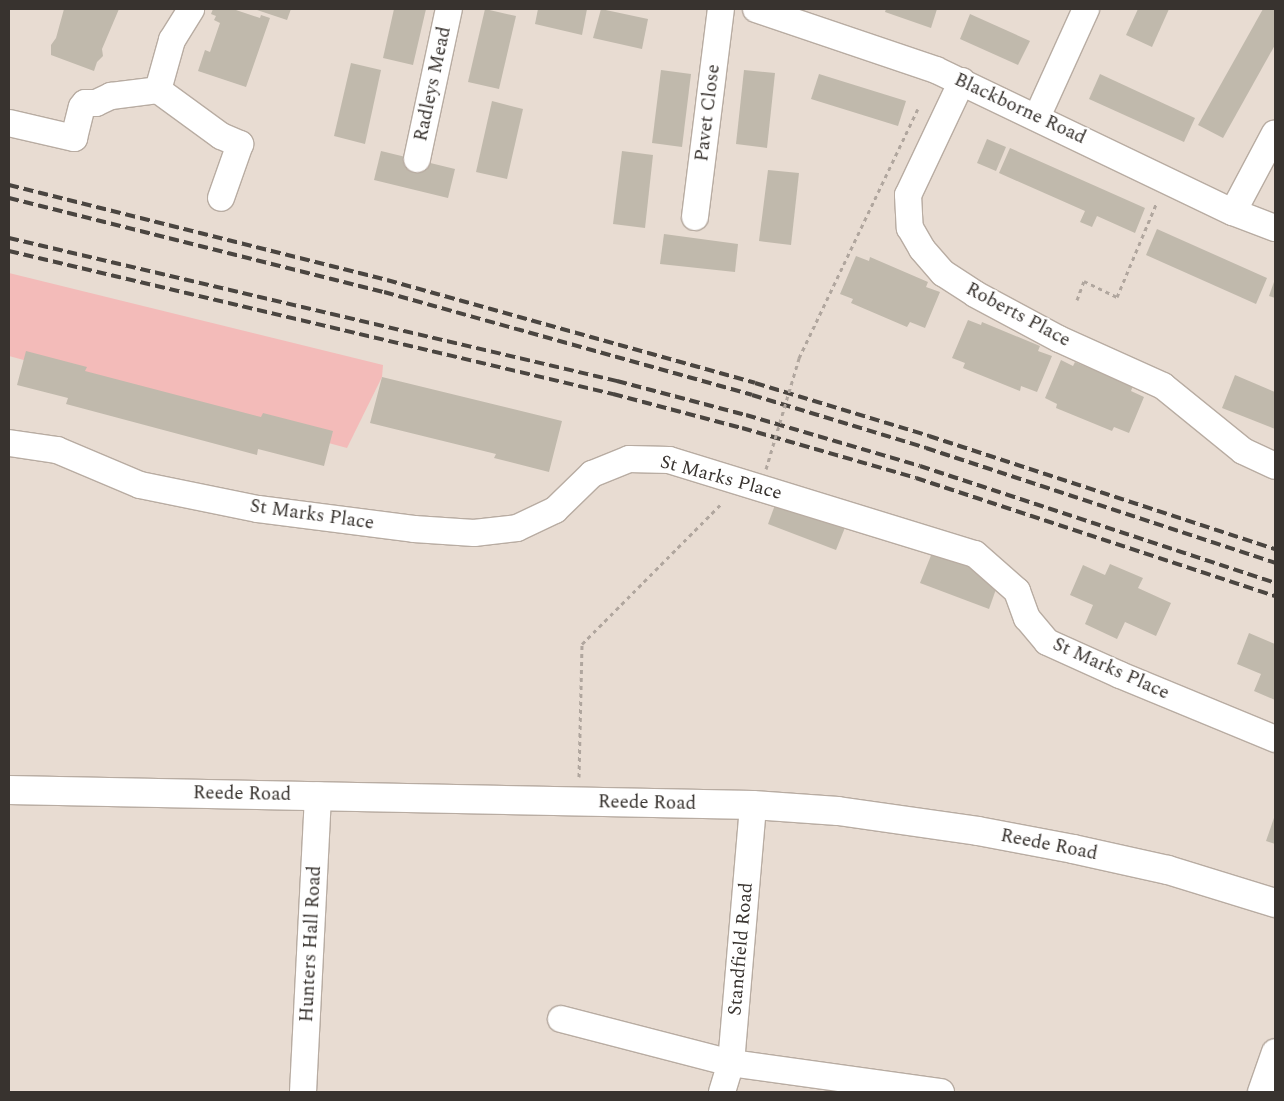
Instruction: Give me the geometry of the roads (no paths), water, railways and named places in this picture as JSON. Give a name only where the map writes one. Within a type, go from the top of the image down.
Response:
[{"type":"street","points":[[158,90],[172,40],[190,9]]},
{"type":"street","name":"Radleys Mead","points":[[417,159],[450,9]]},
{"type":"street","name":"Pavet Close","points":[[695,217],[721,9]]},
{"type":"street","name":"Blackborne Road","points":[[756,9],[783,16],[962,81],[1233,212],[1275,228]]},
{"type":"street","points":[[1037,117],[1086,9]]},
{"type":"street","name":"Roberts Place","points":[[962,81],[908,195],[910,228],[922,249],[943,273],[975,294],[1059,339],[1164,386],[1243,451],[1275,466]]},
{"type":"street","points":[[9,123],[74,138],[82,107],[85,103],[96,103],[111,96],[158,90],[221,136],[240,144],[221,198]]},
{"type":"street","points":[[1233,212],[1275,133]]},
{"type":"street","name":"St Marks Place","points":[[9,443],[57,450],[140,485],[258,509],[414,529],[474,532],[517,528],[555,510],[592,474],[629,459],[669,460],[975,554],[1017,591],[1028,618],[1047,642],[1120,675],[1275,739]]},
{"type":"street","name":"Reede Road","points":[[9,790],[753,805],[838,811],[978,831],[1168,870],[1275,903]]},
{"type":"street","name":"Hunters Hall Road","points":[[304,1092],[318,795]]},
{"type":"street","name":"Standfield Road","points":[[722,1092],[731,1063],[753,805]]},
{"type":"street","points":[[561,1019],[731,1063],[941,1092]]},
{"type":"street","points":[[1261,1092],[1275,1052]]},
{"type":"railway","points":[[9,185],[387,280],[755,383],[929,436],[1275,549]]},
{"type":"railway","points":[[9,198],[384,292],[752,395],[926,448],[1275,563]]},
{"type":"railway","points":[[9,238],[617,381],[746,415],[920,466],[1275,583]]},
{"type":"railway","points":[[9,251],[613,394],[742,428],[916,478],[1275,596]]}]
